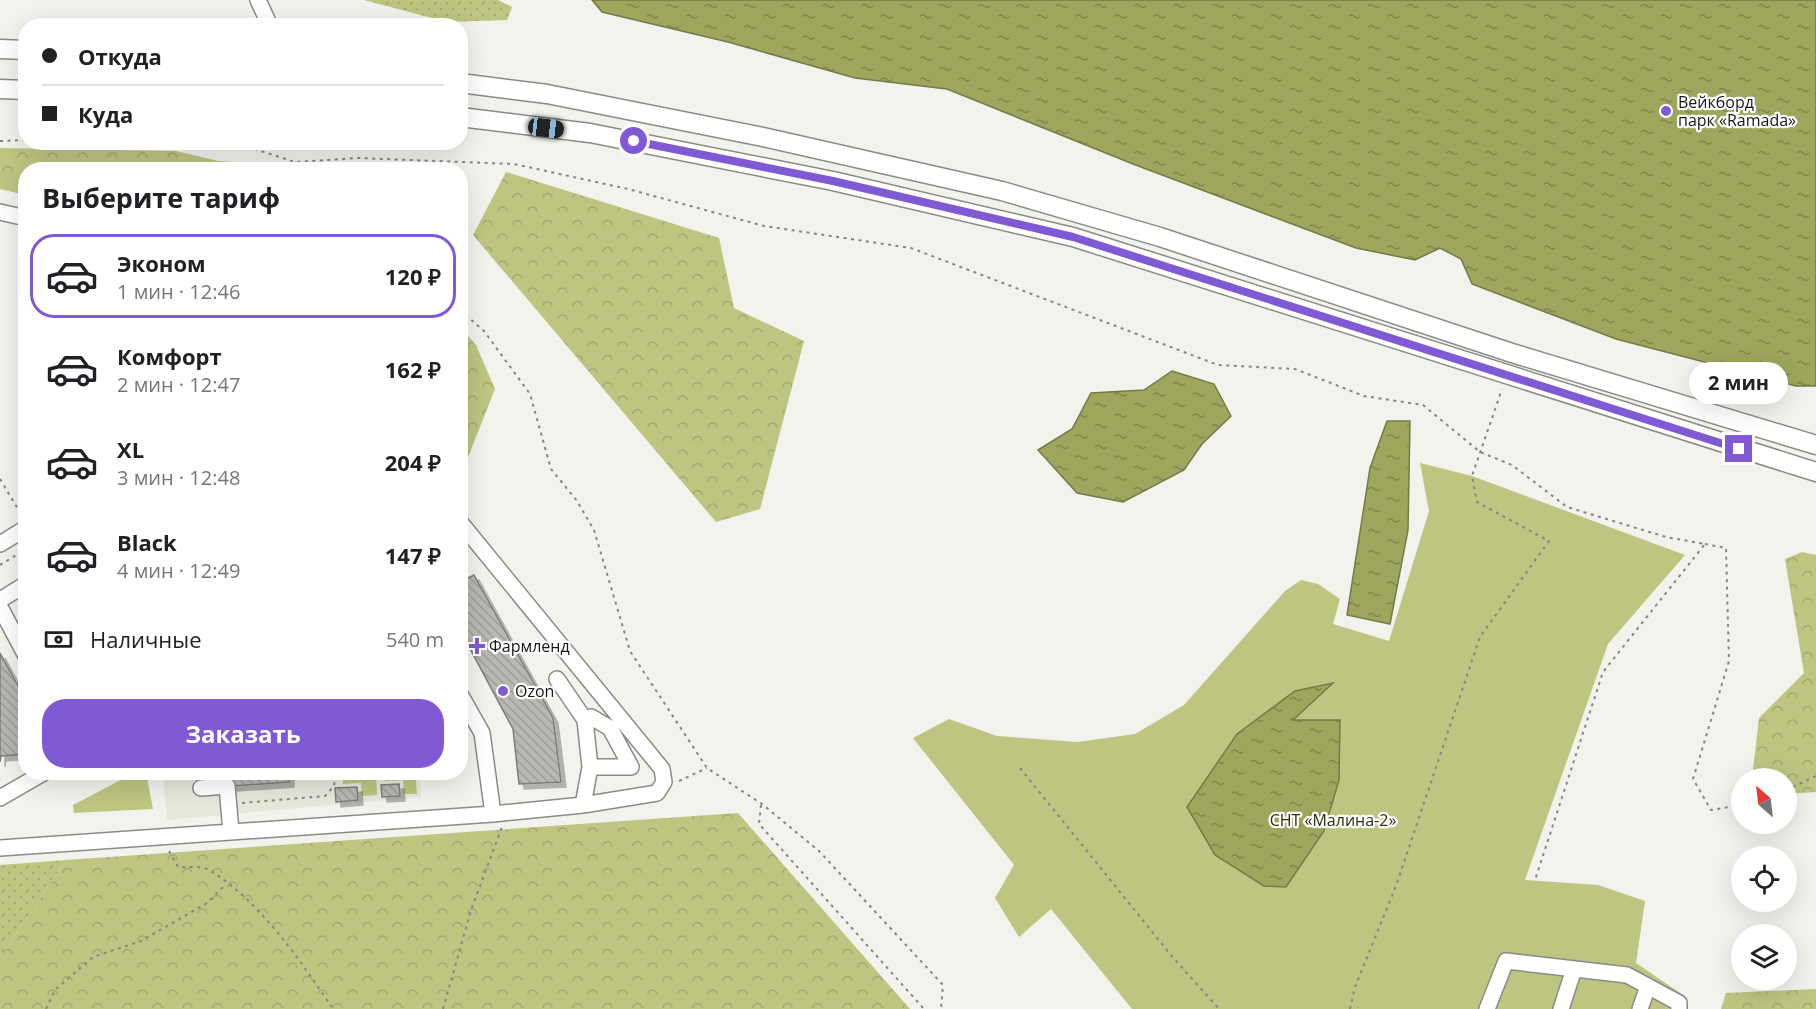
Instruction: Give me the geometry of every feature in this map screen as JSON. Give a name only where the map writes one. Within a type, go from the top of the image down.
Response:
[{"type":"main road","points":[[0,49],[18,50]]},
{"type":"main road","points":[[468,84],[547,94],[763,137],[1002,191],[1160,237],[1512,353],[1816,445]]},
{"type":"main road","points":[[0,89],[18,90]]},
{"type":"main road","points":[[468,118],[590,133],[833,181],[1073,237],[1816,472]]},
{"type":"street","points":[[258,0],[266,18]]},
{"type":"street","points":[[0,213],[18,216]]},
{"type":"street","points":[[0,544],[18,528]]},
{"type":"street","points":[[0,848],[500,814],[583,805],[657,793],[664,782],[662,769],[468,532]]},
{"type":"street","points":[[0,600],[18,589]]},
{"type":"street","points":[[0,607],[18,641]]},
{"type":"street","points":[[556,679],[585,720],[590,767],[583,805]]},
{"type":"street","points":[[468,708],[482,733],[500,814]]},
{"type":"street","points":[[585,720],[591,717],[605,723],[631,767],[590,767]]},
{"type":"street","points":[[0,798],[31,780]]},
{"type":"street","points":[[201,789],[227,786],[231,832]]},
{"type":"street","points":[[1487,1009],[1506,961],[1627,975],[1679,1003],[1680,1009]]},
{"type":"street","points":[[1562,1009],[1574,969]]},
{"type":"street","points":[[1640,1009],[1648,986]]},
{"type":"path","points":[[0,141],[18,141]]},
{"type":"path","points":[[258,150],[296,162],[358,158],[416,162]]},
{"type":"path","points":[[468,163],[514,164],[628,189],[764,226],[911,248],[1218,365],[1295,369],[1365,396],[1423,405],[1480,452],[1512,465],[1567,507],[1666,537],[1726,548],[1729,661],[1693,779],[1711,810],[1731,807]]},
{"type":"path","points":[[468,317],[484,331],[530,394],[551,469],[577,501],[594,530],[630,651],[706,768],[762,804],[819,851],[943,985],[940,1009]]},
{"type":"path","points":[[1350,1009],[1355,987],[1396,886],[1480,637],[1549,541],[1477,502],[1472,476],[1506,375]]},
{"type":"path","points":[[0,479],[18,511]]},
{"type":"path","points":[[1534,880],[1604,672],[1705,544]]},
{"type":"path","points":[[0,565],[18,554]]},
{"type":"path","points":[[657,793],[706,768]]},
{"type":"path","points":[[1020,768],[1170,954],[1219,1009]]},
{"type":"path","points":[[1797,785],[1816,776]]},
{"type":"path","points":[[233,804],[325,796],[334,786],[335,780]]},
{"type":"path","points":[[762,804],[759,824],[924,1009]]},
{"type":"path","points":[[443,1009],[500,814]]},
{"type":"path","points":[[177,867],[207,868],[226,884],[292,948],[331,1006],[336,1009]]},
{"type":"path","points":[[46,1009],[55,990],[93,957],[141,941],[207,903],[226,884]]},
{"type":"shaded area","points":[[164,780],[420,780],[421,797],[167,820]]},
{"type":"green space","points":[[364,0],[498,0],[512,7],[507,20],[468,21],[468,18],[432,18]]},
{"type":"green space","points":[[0,148],[176,151],[232,162],[18,162],[18,193],[0,189]]},
{"type":"green space","points":[[506,172],[719,238],[734,308],[804,341],[760,509],[716,522],[473,235]]},
{"type":"green space","points":[[468,336],[476,345],[495,389],[468,457]]},
{"type":"green space","name":"СНТ «Малина-2»","points":[[1420,463],[1472,476],[1685,555],[1608,644],[1525,880],[1598,885],[1645,901],[1636,963],[1686,997],[1687,1009],[1132,1009],[1051,909],[1019,937],[995,898],[1014,865],[913,738],[949,719],[997,736],[1078,742],[1135,734],[1184,705],[1285,591],[1301,580],[1318,584],[1340,599],[1333,624],[1389,641],[1429,511]]},
{"type":"green space","points":[[1802,552],[1816,555],[1816,792],[1797,793],[1797,768],[1753,768],[1759,718],[1804,673],[1785,559]]},
{"type":"green space","points":[[121,780],[147,780],[153,809],[74,813],[73,805]]},
{"type":"green space","points":[[343,780],[376,780],[377,795],[362,796],[361,783],[343,784]]},
{"type":"green space","points":[[403,780],[416,780],[417,794],[404,794]]},
{"type":"green space","points":[[738,813],[910,1009],[0,1009],[0,957],[66,860]]},
{"type":"green space","points":[[66,860],[0,957],[0,865]]},
{"type":"green space","points":[[1816,989],[1816,1009],[1721,1009],[1726,993]]},
{"type":"water","points":[[592,0],[1816,0],[1816,386],[1796,386],[1616,339],[1472,284],[1461,259],[1440,248],[1415,260],[1356,248],[1133,164],[947,89],[855,78],[728,42],[602,12]]},
{"type":"water","points":[[1172,371],[1214,384],[1231,416],[1202,444],[1184,470],[1123,502],[1077,493],[1038,450],[1072,429],[1091,393],[1144,390]]},
{"type":"water","points":[[1387,421],[1410,421],[1408,530],[1390,624],[1347,615],[1370,468]]},
{"type":"water","points":[[1333,683],[1293,720],[1340,720],[1339,780],[1324,831],[1286,887],[1264,886],[1215,855],[1187,807],[1237,734],[1295,691]]},
{"type":"building","points":[[474,575],[553,718],[561,782],[519,784],[513,729],[468,645],[468,578]]},
{"type":"building","points":[[0,653],[18,686],[18,755],[1,756],[0,762]]},
{"type":"building","points":[[232,780],[289,780],[289,782],[232,786]]},
{"type":"building","points":[[399,784],[400,796],[382,797],[381,785]]},
{"type":"building","points":[[357,787],[358,800],[336,802],[335,788]]},
{"type":"place","name":"Вейкборд парк «Ramada»","points":[[1666,111]]},
{"type":"place","name":"Фармленд","points":[[477,646]]},
{"type":"place","name":"Ozon","points":[[503,691]]},
{"type":"route","points":[[634,141],[833,181],[1073,237],[1739,449]]}]
